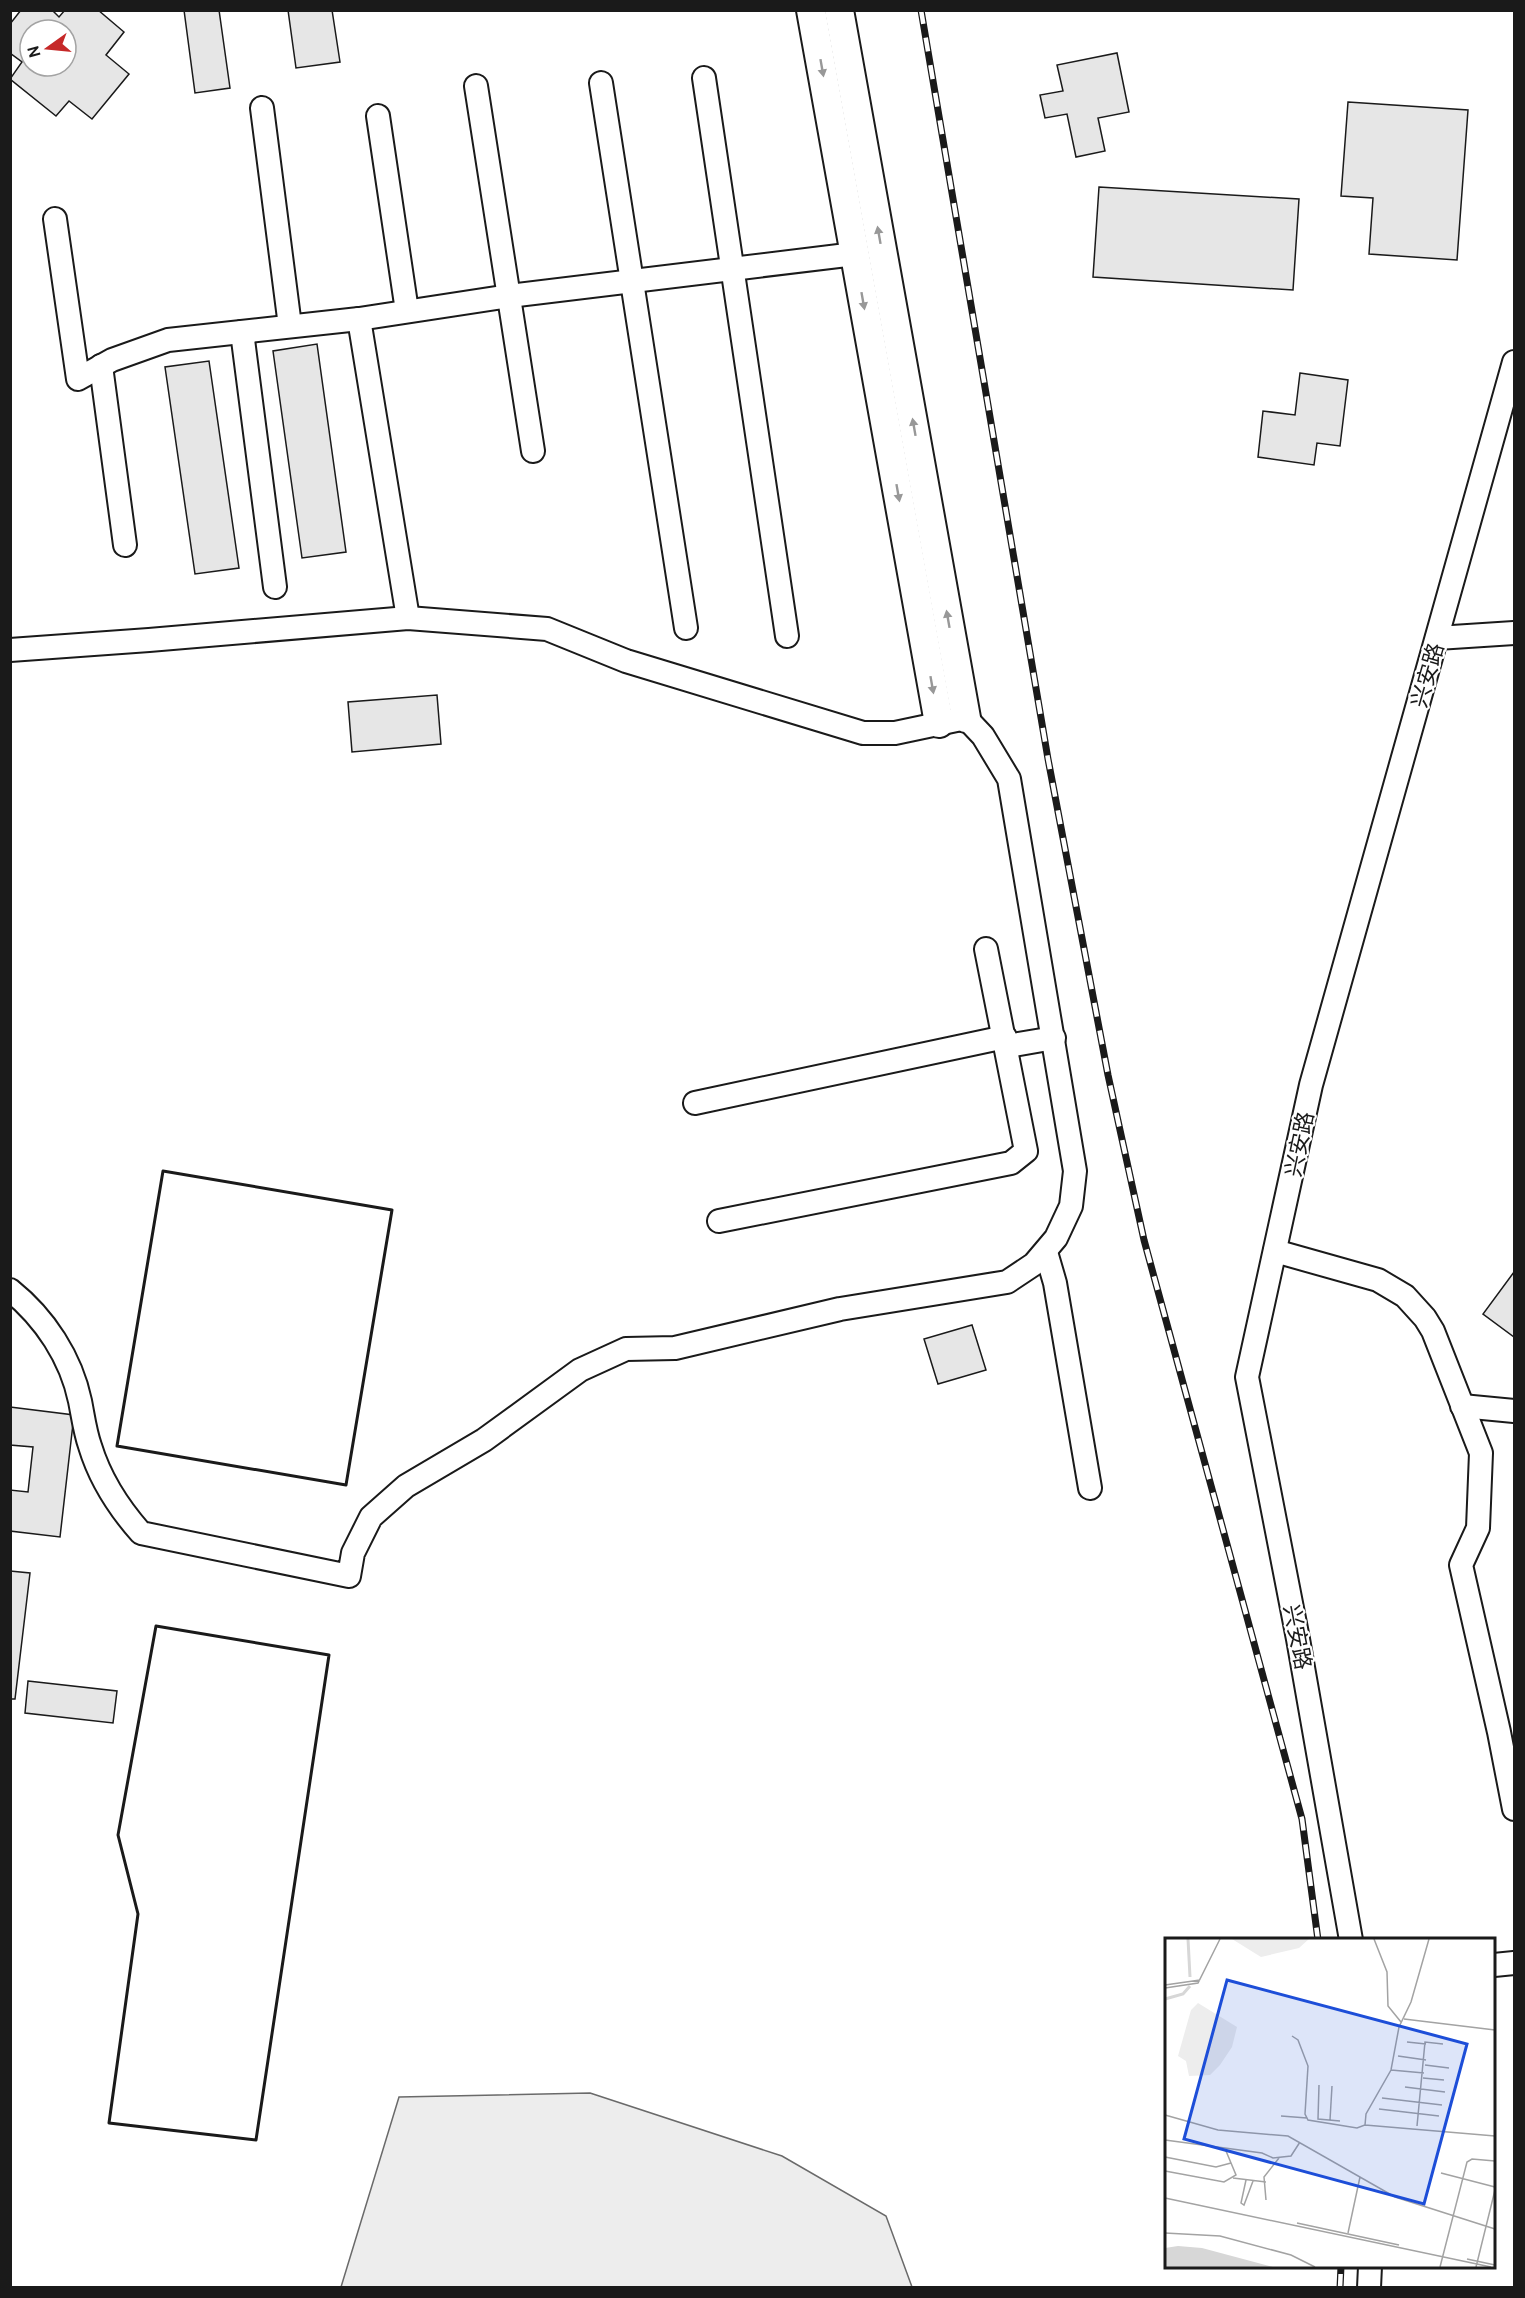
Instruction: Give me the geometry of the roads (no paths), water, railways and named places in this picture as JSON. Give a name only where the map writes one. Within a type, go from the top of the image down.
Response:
[{"type":"main road","points":[[812,10],[855,254],[952,720]]},
{"type":"main road","points":[[839,10],[952,720]]},
{"type":"street","points":[[704,78],[787,636]]},
{"type":"street","points":[[601,83],[686,628]]},
{"type":"street","points":[[476,86],[533,451]]},
{"type":"street","points":[[262,108],[290,326]]},
{"type":"street","points":[[378,116],[407,311]]},
{"type":"street","points":[[55,219],[78,379],[101,366],[168,340],[359,319],[509,296],[855,254]]},
{"type":"street","points":[[359,319],[408,618]]},
{"type":"street","points":[[242,332],[275,587]]},
{"type":"street","name":"兴安路","points":[[1352,1938],[1298,1639],[1247,1377],[1311,1085],[1515,362]]},
{"type":"street","points":[[101,366],[125,545]]},
{"type":"street","points":[[10,650],[408,618],[547,629],[626,661],[863,734],[895,733],[952,720],[983,736],[1010,779],[1075,1171],[1071,1206],[1065,1222],[1046,1252],[1021,1274],[1007,1282],[840,1309],[675,1348],[626,1349],[580,1370],[484,1440],[406,1486],[371,1516],[353,1553],[349,1576],[141,1533],[120,1507],[97,1467],[89,1445],[76,1384],[59,1346],[30,1308],[10,1290]]},
{"type":"street","points":[[1437,638],[1515,633]]},
{"type":"street","points":[[718,1221],[1011,1163],[1026,1151],[986,949]]},
{"type":"street","points":[[695,1103],[1006,1042],[1054,1038]]},
{"type":"street","points":[[1275,1251],[1378,1281],[1405,1296],[1425,1318],[1433,1332],[1481,1454],[1478,1528],[1461,1566],[1515,1809]]},
{"type":"street","points":[[1046,1252],[1055,1283],[1090,1488]]},
{"type":"street","points":[[1462,1406],[1515,1411]]},
{"type":"street","points":[[1495,1965],[1515,1963]]},
{"type":"street","points":[[1369,2288],[1370,2268]]},
{"type":"railway","points":[[921,10],[1048,759],[1108,1075],[1144,1240],[1302,1819],[1318,1938]]},
{"type":"railway","points":[[1340,2288],[1341,2268]]}]
